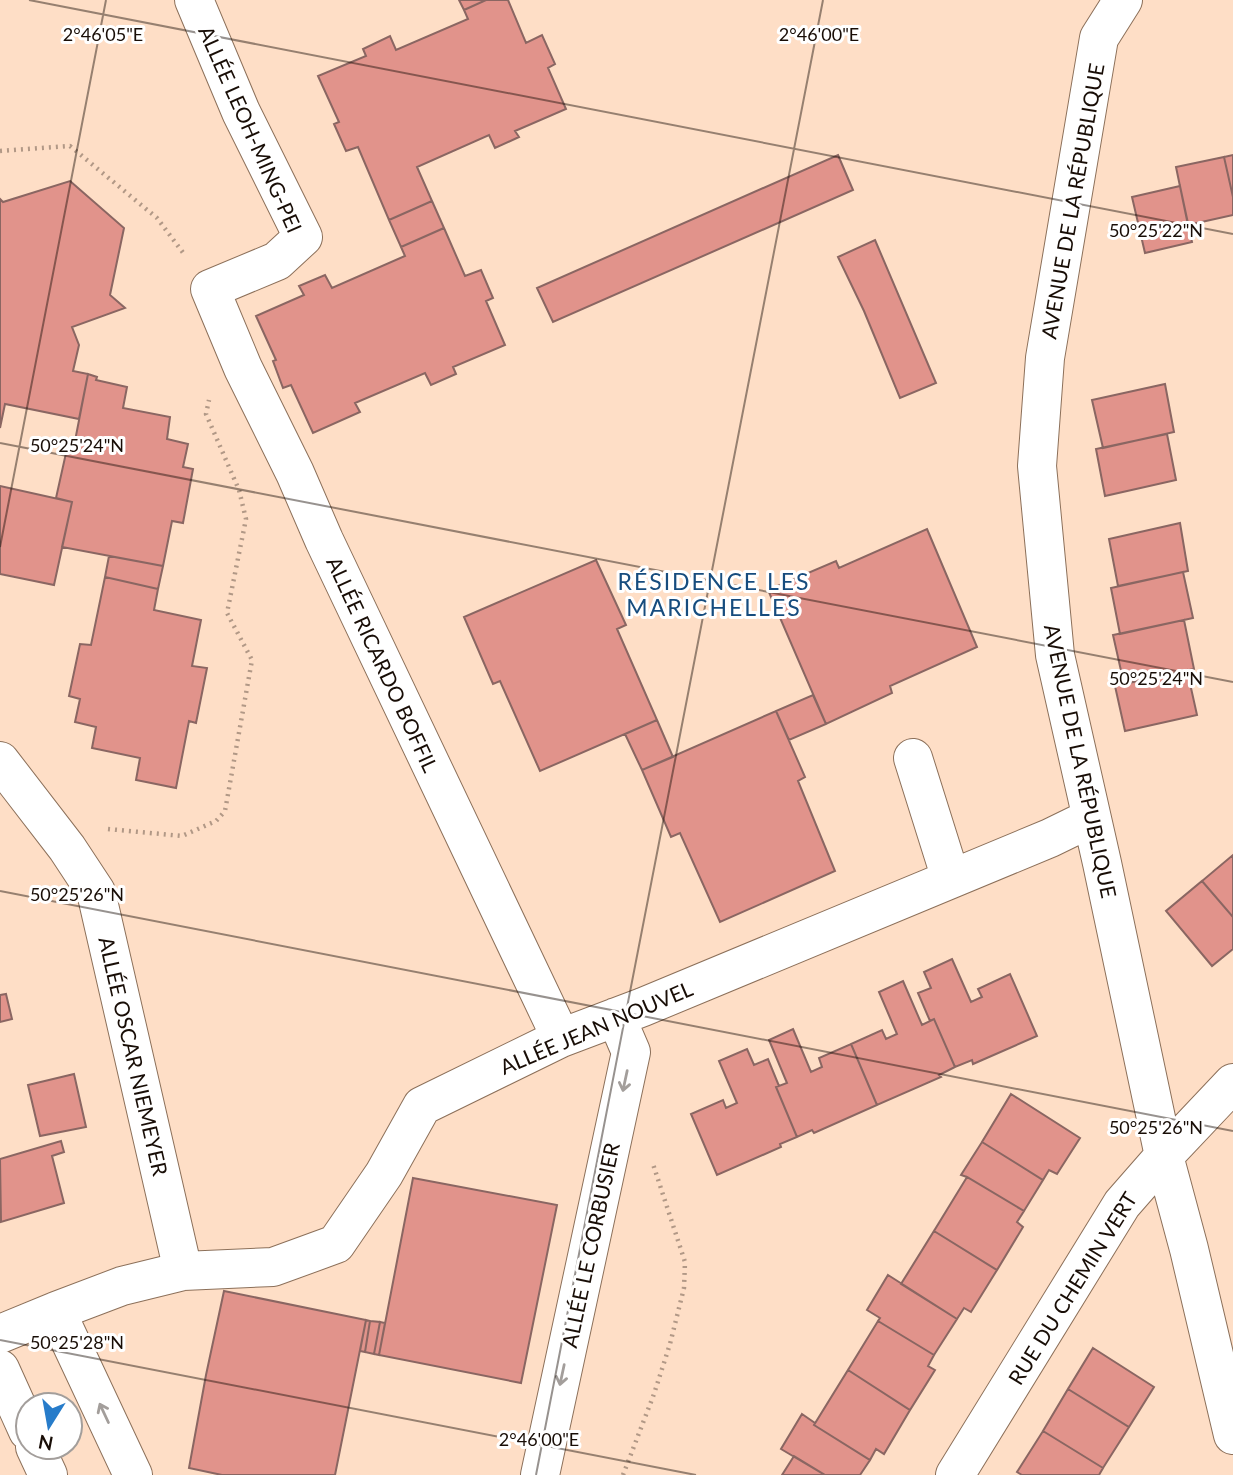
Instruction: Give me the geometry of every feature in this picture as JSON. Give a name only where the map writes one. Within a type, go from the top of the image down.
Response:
[{"type":"street","name":"ALLÉE LEOH-MING-PEI","points":[[194,0],[241,112],[303,237],[277,261],[210,289]]},
{"type":"street","points":[[1088,0],[1099,38]]},
{"type":"street","points":[[1099,38],[1124,0]]},
{"type":"street","name":"AVENUE DE LA RÉPUBLIQUE","points":[[1099,38],[1045,358],[1037,466],[1055,655],[1164,1156],[1233,1435]]},
{"type":"street","name":"ALLÉE RICARDO BOFFIL","points":[[210,289],[243,368],[561,1038]]},
{"type":"street","points":[[913,758],[951,879]]},
{"type":"street","name":"ALLÉE OSCAR NIEMEYER","points":[[0,761],[67,848],[96,892],[183,1271]]},
{"type":"street","name":"ALLÉE JEAN NOUVEL","points":[[0,1334],[122,1286],[183,1271],[273,1267],[336,1244],[384,1174],[422,1106],[561,1038],[1051,838],[1091,818]]},
{"type":"street","name":"ALLÉE LE CORBUSIER","points":[[540,1475],[631,1052],[615,1017]]},
{"type":"street","name":"RUE DU CHEMIN VERT","points":[[956,1475],[1122,1204],[1233,1083]]},
{"type":"street","points":[[56,1311],[133,1475]]},
{"type":"street","points":[[0,1369],[14,1400]]},
{"type":"path","points":[[0,151],[70,146],[157,218],[210,289]]},
{"type":"path","points":[[67,848],[102,829],[182,836],[216,821],[225,811],[252,660],[227,613],[246,519],[239,490],[206,414],[213,378],[243,368]]},
{"type":"path","points":[[623,1475],[670,1345],[684,1288],[685,1262],[652,1161]]},
{"type":"building","points":[[459,0],[486,0],[464,10]]},
{"type":"building","points":[[486,0],[508,0],[526,43],[542,35],[555,64],[548,68],[566,109],[515,131],[519,137],[495,148],[489,135],[417,167],[432,201],[389,220],[358,147],[346,151],[334,124],[339,122],[318,76],[366,56],[363,49],[390,36],[396,50],[468,19],[464,10]]},
{"type":"building","points":[[838,155],[853,190],[553,322],[537,288]]},
{"type":"building","points":[[1233,155],[1233,197],[1224,157]]},
{"type":"building","points":[[1224,157],[1233,197],[1233,215],[1188,225],[1176,167]]},
{"type":"building","points":[[70,181],[124,228],[110,295],[125,308],[72,327],[79,345],[73,371],[88,374],[79,419],[5,404],[0,428],[0,199],[3,202]]},
{"type":"building","points":[[1180,186],[1192,242],[1145,253],[1132,197]]},
{"type":"building","points":[[432,201],[444,228],[401,247],[389,220]]},
{"type":"building","points":[[444,228],[465,276],[481,270],[493,298],[486,301],[505,345],[453,367],[456,374],[431,385],[425,373],[355,403],[360,412],[313,433],[291,385],[283,388],[273,361],[276,360],[256,316],[304,295],[299,286],[325,275],[332,288],[405,256],[401,247]]},
{"type":"building","points":[[875,240],[936,383],[900,398],[838,257]]},
{"type":"building","points":[[88,374],[97,377],[96,380],[127,387],[123,408],[170,417],[167,439],[188,444],[183,467],[193,469],[183,523],[172,521],[163,566],[62,547],[72,502],[56,498],[68,444],[74,446]]},
{"type":"building","points":[[1165,384],[1174,432],[1103,448],[1092,400]]},
{"type":"building","points":[[1167,434],[1176,480],[1105,496],[1096,449]]},
{"type":"building","points":[[0,486],[72,502],[54,585],[0,574]]},
{"type":"building","points":[[1180,523],[1188,571],[1118,586],[1109,539]]},
{"type":"building","points":[[927,529],[977,647],[890,686],[892,693],[826,724],[768,590],[836,561],[839,568]]},
{"type":"building","points":[[109,556],[163,566],[158,589],[105,577]]},
{"type":"building","points":[[596,560],[626,625],[617,629],[657,720],[540,771],[500,681],[493,684],[464,617]]},
{"type":"building","points":[[1183,572],[1193,618],[1120,634],[1111,588]]},
{"type":"building","points":[[105,577],[158,589],[154,610],[201,620],[192,666],[207,668],[196,723],[189,721],[176,788],[136,780],[140,758],[92,748],[96,727],[75,722],[80,699],[69,696],[80,644],[91,645]]},
{"type":"building","points":[[1184,620],[1194,669],[1124,684],[1113,635]]},
{"type":"building","points":[[1187,670],[1197,715],[1125,731],[1115,686]]},
{"type":"building","points":[[813,695],[826,724],[789,740],[776,711]]},
{"type":"building","points":[[776,711],[805,777],[798,781],[835,871],[720,922],[680,833],[671,837],[642,770]]},
{"type":"building","points":[[657,720],[673,757],[642,770],[625,734]]},
{"type":"building","points":[[1233,855],[1233,917],[1202,881]]},
{"type":"building","points":[[1202,881],[1233,917],[1233,949],[1212,966],[1166,911]]},
{"type":"building","points":[[952,959],[971,1002],[982,997],[978,989],[1010,974],[1037,1036],[973,1064],[972,1060],[955,1067],[934,1019],[930,1021],[918,993],[931,988],[924,972]]},
{"type":"building","points":[[903,981],[922,1025],[934,1019],[955,1067],[939,1075],[941,1077],[877,1105],[851,1044],[882,1030],[886,1039],[897,1034],[879,992]]},
{"type":"building","points":[[6,994],[12,1019],[0,1022],[0,995]]},
{"type":"building","points":[[793,1029],[811,1072],[822,1067],[819,1058],[851,1044],[877,1105],[814,1133],[812,1130],[797,1137],[776,1087],[787,1083],[769,1040]]},
{"type":"building","points":[[747,1049],[754,1065],[768,1059],[779,1086],[776,1087],[797,1137],[780,1144],[781,1147],[717,1175],[691,1114],[723,1100],[726,1108],[737,1103],[719,1061]]},
{"type":"building","points":[[74,1074],[86,1127],[40,1136],[28,1085]]},
{"type":"building","points":[[1011,1094],[1080,1138],[1057,1174],[1049,1170],[1043,1180],[982,1142]]},
{"type":"building","points":[[61,1141],[64,1152],[52,1156],[64,1203],[1,1222],[0,1159]]},
{"type":"building","points":[[982,1142],[1043,1180],[1024,1211],[961,1175]]},
{"type":"building","points":[[967,1177],[1024,1211],[1017,1222],[1023,1227],[997,1270],[934,1231]]},
{"type":"building","points":[[413,1178],[557,1205],[521,1383],[379,1355]]},
{"type":"building","points":[[934,1231],[997,1270],[971,1312],[964,1308],[957,1319],[901,1284]]},
{"type":"building","points":[[888,1275],[957,1319],[934,1355],[878,1321],[880,1318],[867,1310]]},
{"type":"building","points":[[224,1291],[366,1320],[335,1475],[222,1475],[189,1468]]},
{"type":"building","points":[[366,1320],[370,1321],[365,1352],[360,1351]]},
{"type":"building","points":[[370,1321],[380,1322],[374,1354],[365,1352]]},
{"type":"building","points":[[878,1321],[934,1355],[928,1366],[935,1370],[910,1410],[848,1370]]},
{"type":"building","points":[[380,1322],[385,1323],[379,1355],[374,1354]]},
{"type":"building","points":[[1093,1348],[1154,1387],[1129,1427],[1068,1389]]},
{"type":"building","points":[[848,1370],[910,1410],[884,1454],[876,1449],[870,1460],[814,1425]]},
{"type":"building","points":[[1068,1389],[1129,1427],[1103,1468],[1043,1431]]},
{"type":"building","points":[[802,1414],[815,1423],[814,1425],[870,1460],[860,1475],[825,1475],[781,1449]]},
{"type":"building","points":[[1043,1431],[1103,1468],[1099,1475],[1022,1475],[1017,1472]]},
{"type":"building","points":[[794,1456],[825,1475],[782,1475]]},
{"type":"district","name":"RÉSIDENCE LES MARICHELLES","points":[[714,594]]}]
